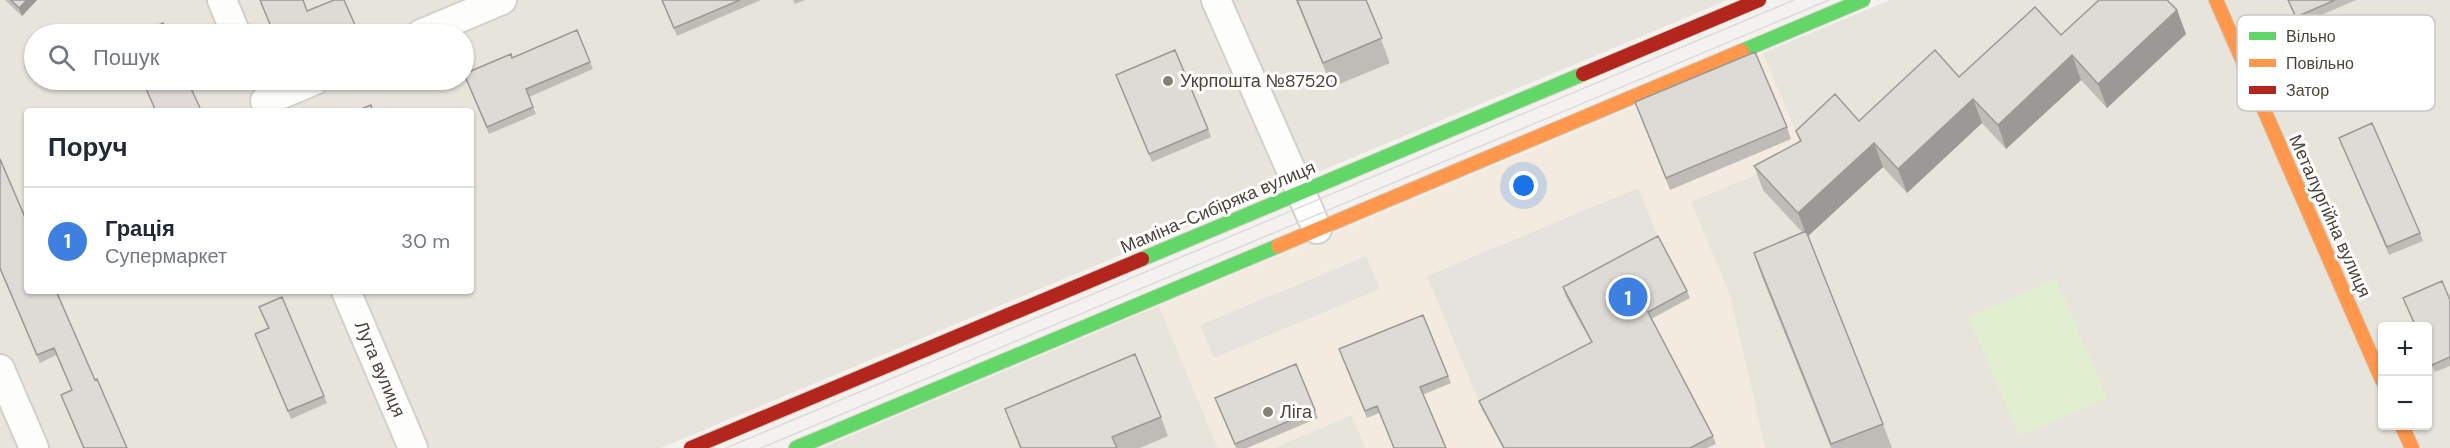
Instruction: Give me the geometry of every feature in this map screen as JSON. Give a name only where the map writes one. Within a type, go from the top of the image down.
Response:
[{"type":"main road","name":"Маміна-Сибіряка вулиця","points":[[691,448],[1759,0]]},
{"type":"main road","points":[[796,448],[1863,0]]},
{"type":"main road","name":"Металургійна вулиця","points":[[2216,0],[2237,48]]},
{"type":"main road","name":"Металургійна вулиця","points":[[2264,111],[2380,376]]},
{"type":"main road","points":[[2404,430],[2412,448]]},
{"type":"street","points":[[222,0],[232,24]]},
{"type":"street","points":[[445,24],[502,0]]},
{"type":"street","points":[[1216,0],[1317,229]]},
{"type":"street","points":[[263,97],[284,90]]},
{"type":"street","name":"Лута вулиця","points":[[347,294],[413,448]]},
{"type":"street","points":[[0,369],[34,448]]},
{"type":"shaded area","points":[[0,0],[1728,0],[661,448],[0,448]]},
{"type":"shaded area","points":[[1890,0],[2450,0],[2450,448],[1765,448],[1730,296],[1691,202],[1786,162],[1763,53]]},
{"type":"shaded area","points":[[1763,53],[1802,147],[1786,162],[1691,202],[1730,296],[1765,448],[1366,448],[1351,415],[1273,448],[1218,448],[1159,306]],"holes":[[[1365,256],[1379,289],[1214,358],[1200,325]]]},
{"type":"shaded area","points":[[1638,188],[1661,244],[1594,349],[1482,409],[1427,276]]},
{"type":"shaded area","points":[[1366,256],[1380,289],[1214,358],[1200,325]]},
{"type":"shaded area","points":[[1159,306],[1218,448],[821,448]]},
{"type":"shaded area","points":[[1352,415],[1366,448],[1273,448]]},
{"type":"green space","points":[[2056,279],[2107,398],[2019,436],[1968,317]]},
{"type":"building","points":[[11,0],[27,0],[19,8]]},
{"type":"building","points":[[260,0],[303,0],[307,11],[334,0],[344,0],[355,24],[270,24]]},
{"type":"building","points":[[662,0],[740,0],[674,28]]},
{"type":"building","points":[[1297,0],[1366,0],[1382,38],[1323,63]]},
{"type":"building","points":[[2099,0],[2167,0],[2177,10],[2098,84],[2072,55],[1998,125],[1973,99],[1898,169],[1874,143],[1798,213],[1754,166],[1801,141],[1796,131],[1835,94],[1859,121],[1935,50],[1959,77],[2035,7],[2061,35]]},
{"type":"building","points":[[2288,0],[2335,0],[2301,15],[2295,15]]},
{"type":"building","points":[[577,30],[590,62],[526,89],[533,107],[487,127],[471,90],[474,90],[474,70],[511,54],[512,58]]},
{"type":"building","points":[[1175,50],[1208,129],[1149,154],[1116,75]]},
{"type":"building","points":[[1755,52],[1787,127],[1666,178],[1635,102]]},
{"type":"building","points":[[147,90],[192,90],[200,108],[155,108]]},
{"type":"building","points":[[2372,123],[2420,233],[2387,247],[2339,138]]},
{"type":"building","points":[[0,159],[24,215],[24,294],[57,294],[127,448],[84,448],[61,395],[72,390],[54,348],[37,355],[0,268]]},
{"type":"building","points":[[1806,231],[1883,424],[1831,444],[1754,253]]},
{"type":"building","points":[[1658,236],[1687,291],[1648,312],[1713,436],[1690,448],[1504,448],[1479,401],[1592,342],[1563,287]]},
{"type":"building","points":[[2442,281],[2450,300],[2450,357],[2432,365],[2432,322],[2414,322],[2403,298]]},
{"type":"building","points":[[282,297],[324,396],[288,411],[255,334],[269,328],[259,307]]},
{"type":"building","points":[[1423,315],[1448,376],[1420,387],[1446,448],[1394,448],[1377,406],[1365,411],[1339,349]]},
{"type":"building","points":[[1135,354],[1161,417],[1112,437],[1117,448],[1021,448],[1005,409]]},
{"type":"building","points":[[1296,364],[1315,410],[1235,444],[1215,398]]},
{"type":"tram line","points":[[726,448],[1794,0]]},
{"type":"tram line","points":[[761,448],[1829,0]]},
{"type":"traffic: fast","points":[[1742,51],[1863,0]]},
{"type":"traffic: fast","points":[[1142,259],[1583,74]]},
{"type":"traffic: fast","points":[[796,448],[1278,246]]},
{"type":"traffic: slow","points":[[2216,0],[2237,48]]},
{"type":"traffic: slow","points":[[1278,246],[1742,51]]},
{"type":"traffic: slow","points":[[2264,111],[2380,376]]},
{"type":"traffic: slow","points":[[2404,430],[2412,448]]},
{"type":"traffic: jam","points":[[1583,74],[1759,0]]},
{"type":"traffic: jam","points":[[691,448],[1142,259]]},
{"type":"place","name":"Укрпошта №87520","points":[[1168,81]]},
{"type":"place","name":"Грація","points":[[1628,297]]},
{"type":"place","name":"Ліга","points":[[1268,412]]}]
